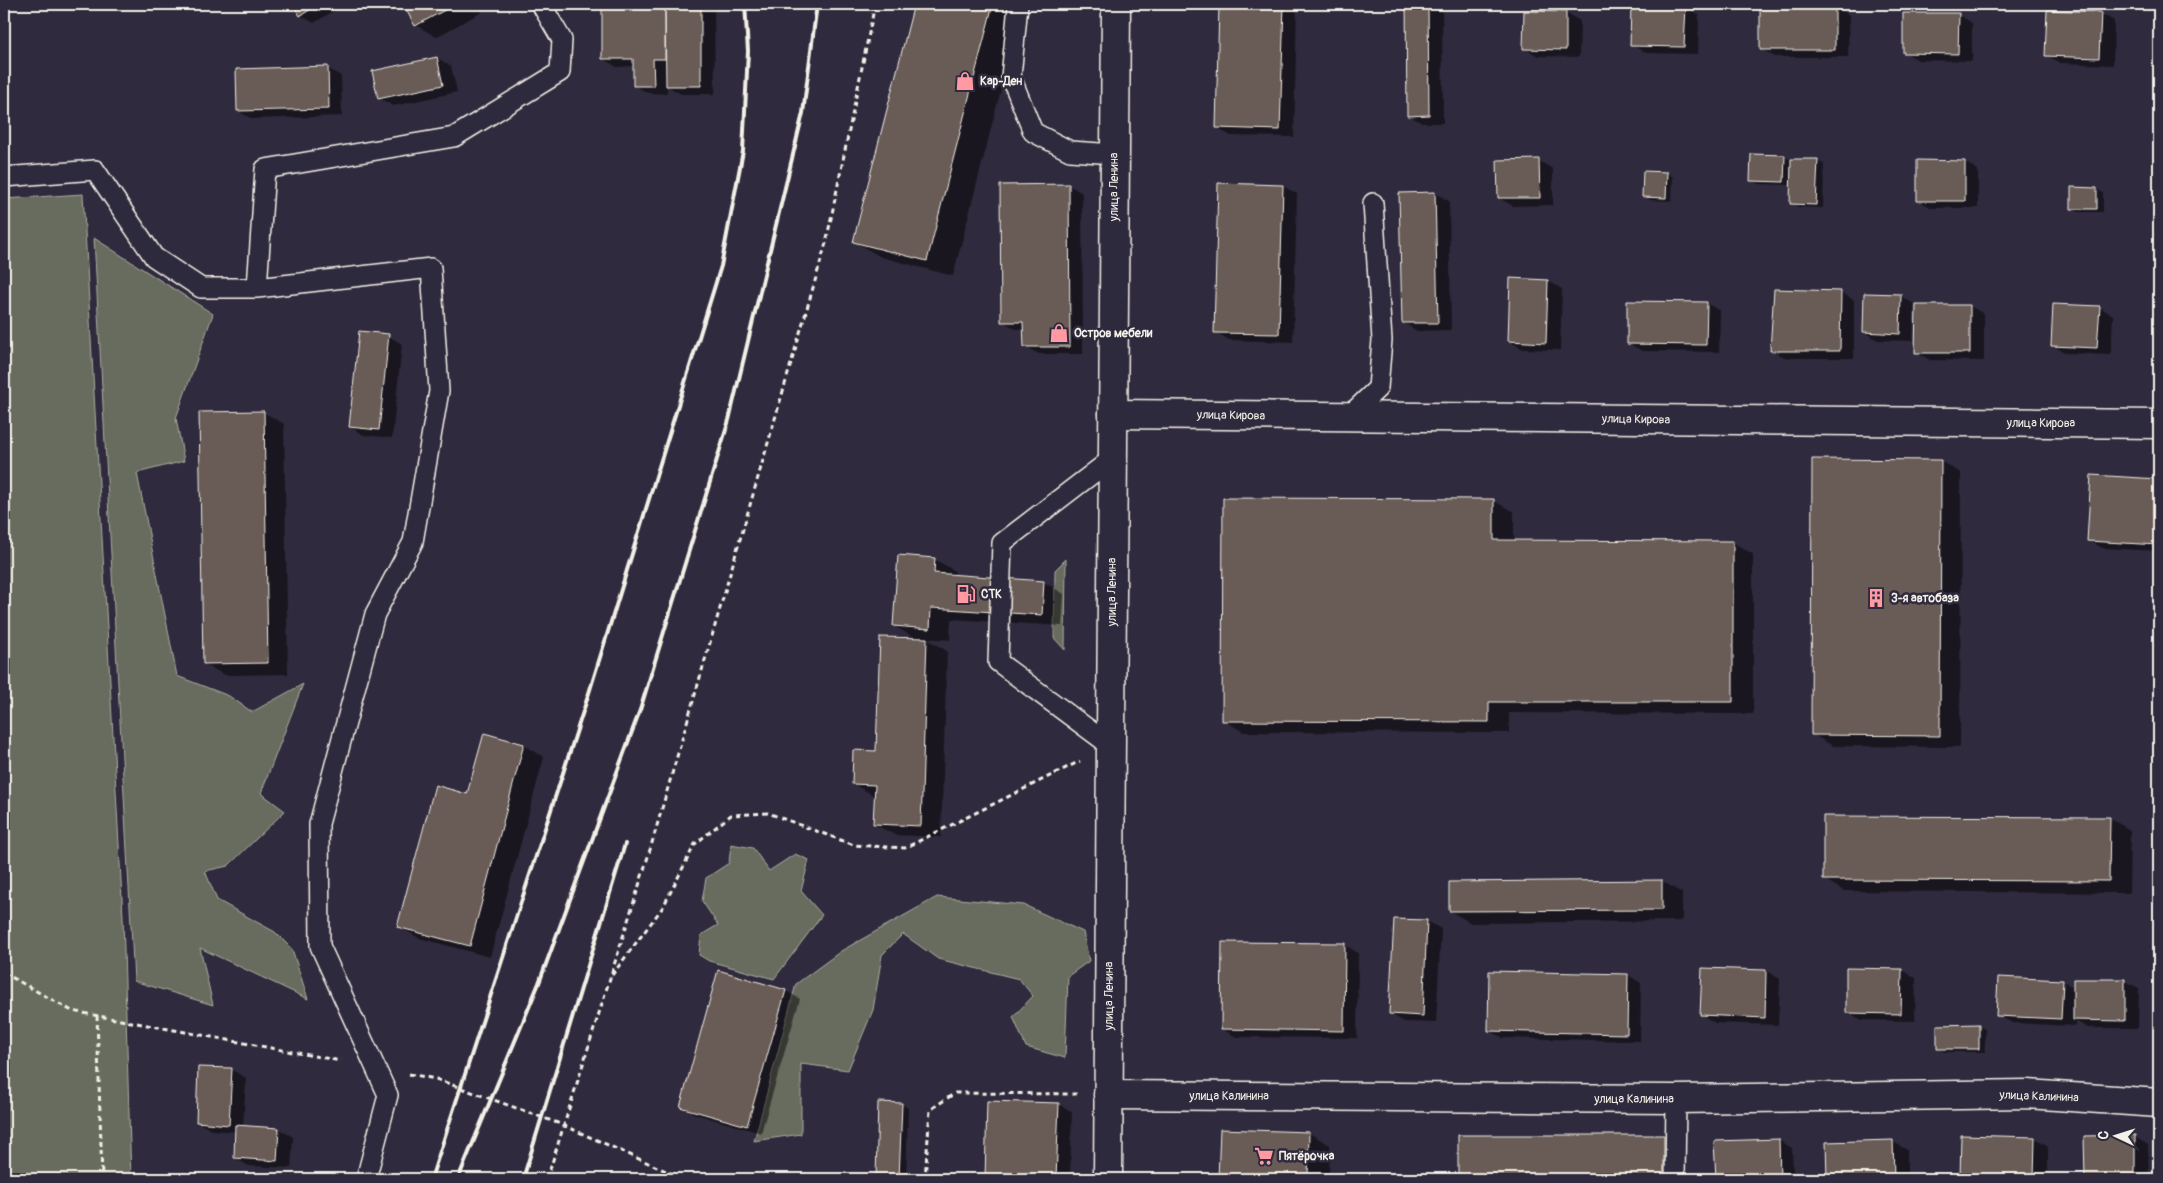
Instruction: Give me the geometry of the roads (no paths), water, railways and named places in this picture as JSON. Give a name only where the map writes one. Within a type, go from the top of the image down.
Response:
[{"type":"street","name":"улица Ленина","points":[[1108,1179],[1116,4]]},
{"type":"street","name":"улица Кирова","points":[[1113,414],[2159,424]]},
{"type":"street","name":"улица Калинина","points":[[1108,1094],[1676,1099],[2027,1094],[2159,1103]]},
{"type":"lane","points":[[257,288],[265,169],[454,137],[560,72],[562,40],[541,4]]},
{"type":"lane","points":[[1018,5],[1011,77],[1033,132],[1070,151],[1114,154]]},
{"type":"lane","points":[[4,177],[95,170],[154,257],[201,288],[257,288],[431,268],[439,391],[413,542],[375,614],[319,824],[320,946],[388,1095],[366,1179]]},
{"type":"lane","points":[[1350,416],[1378,388],[1382,340],[1373,203]]},
{"type":"lane","points":[[1111,746],[998,662],[1002,543],[1113,458]]},
{"type":"lane","points":[[1675,1179],[1676,1099]]},
{"type":"railway","points":[[431,1179],[589,693],[721,266],[743,151],[748,51],[745,4]]},
{"type":"railway","points":[[458,1179],[539,983],[640,710],[729,420],[803,113],[817,4]]},
{"type":"railway","points":[[523,1179],[625,844]]},
{"type":"place","name":"Кар-Ден","points":[[965,81]]},
{"type":"place","name":"Остров мебели","points":[[1059,333]]},
{"type":"place","name":"СТК","points":[[966,594]]},
{"type":"place","name":"3-я автобаза","points":[[1876,598]]},
{"type":"place","name":"Пятёрочка","points":[[1264,1156]]}]
